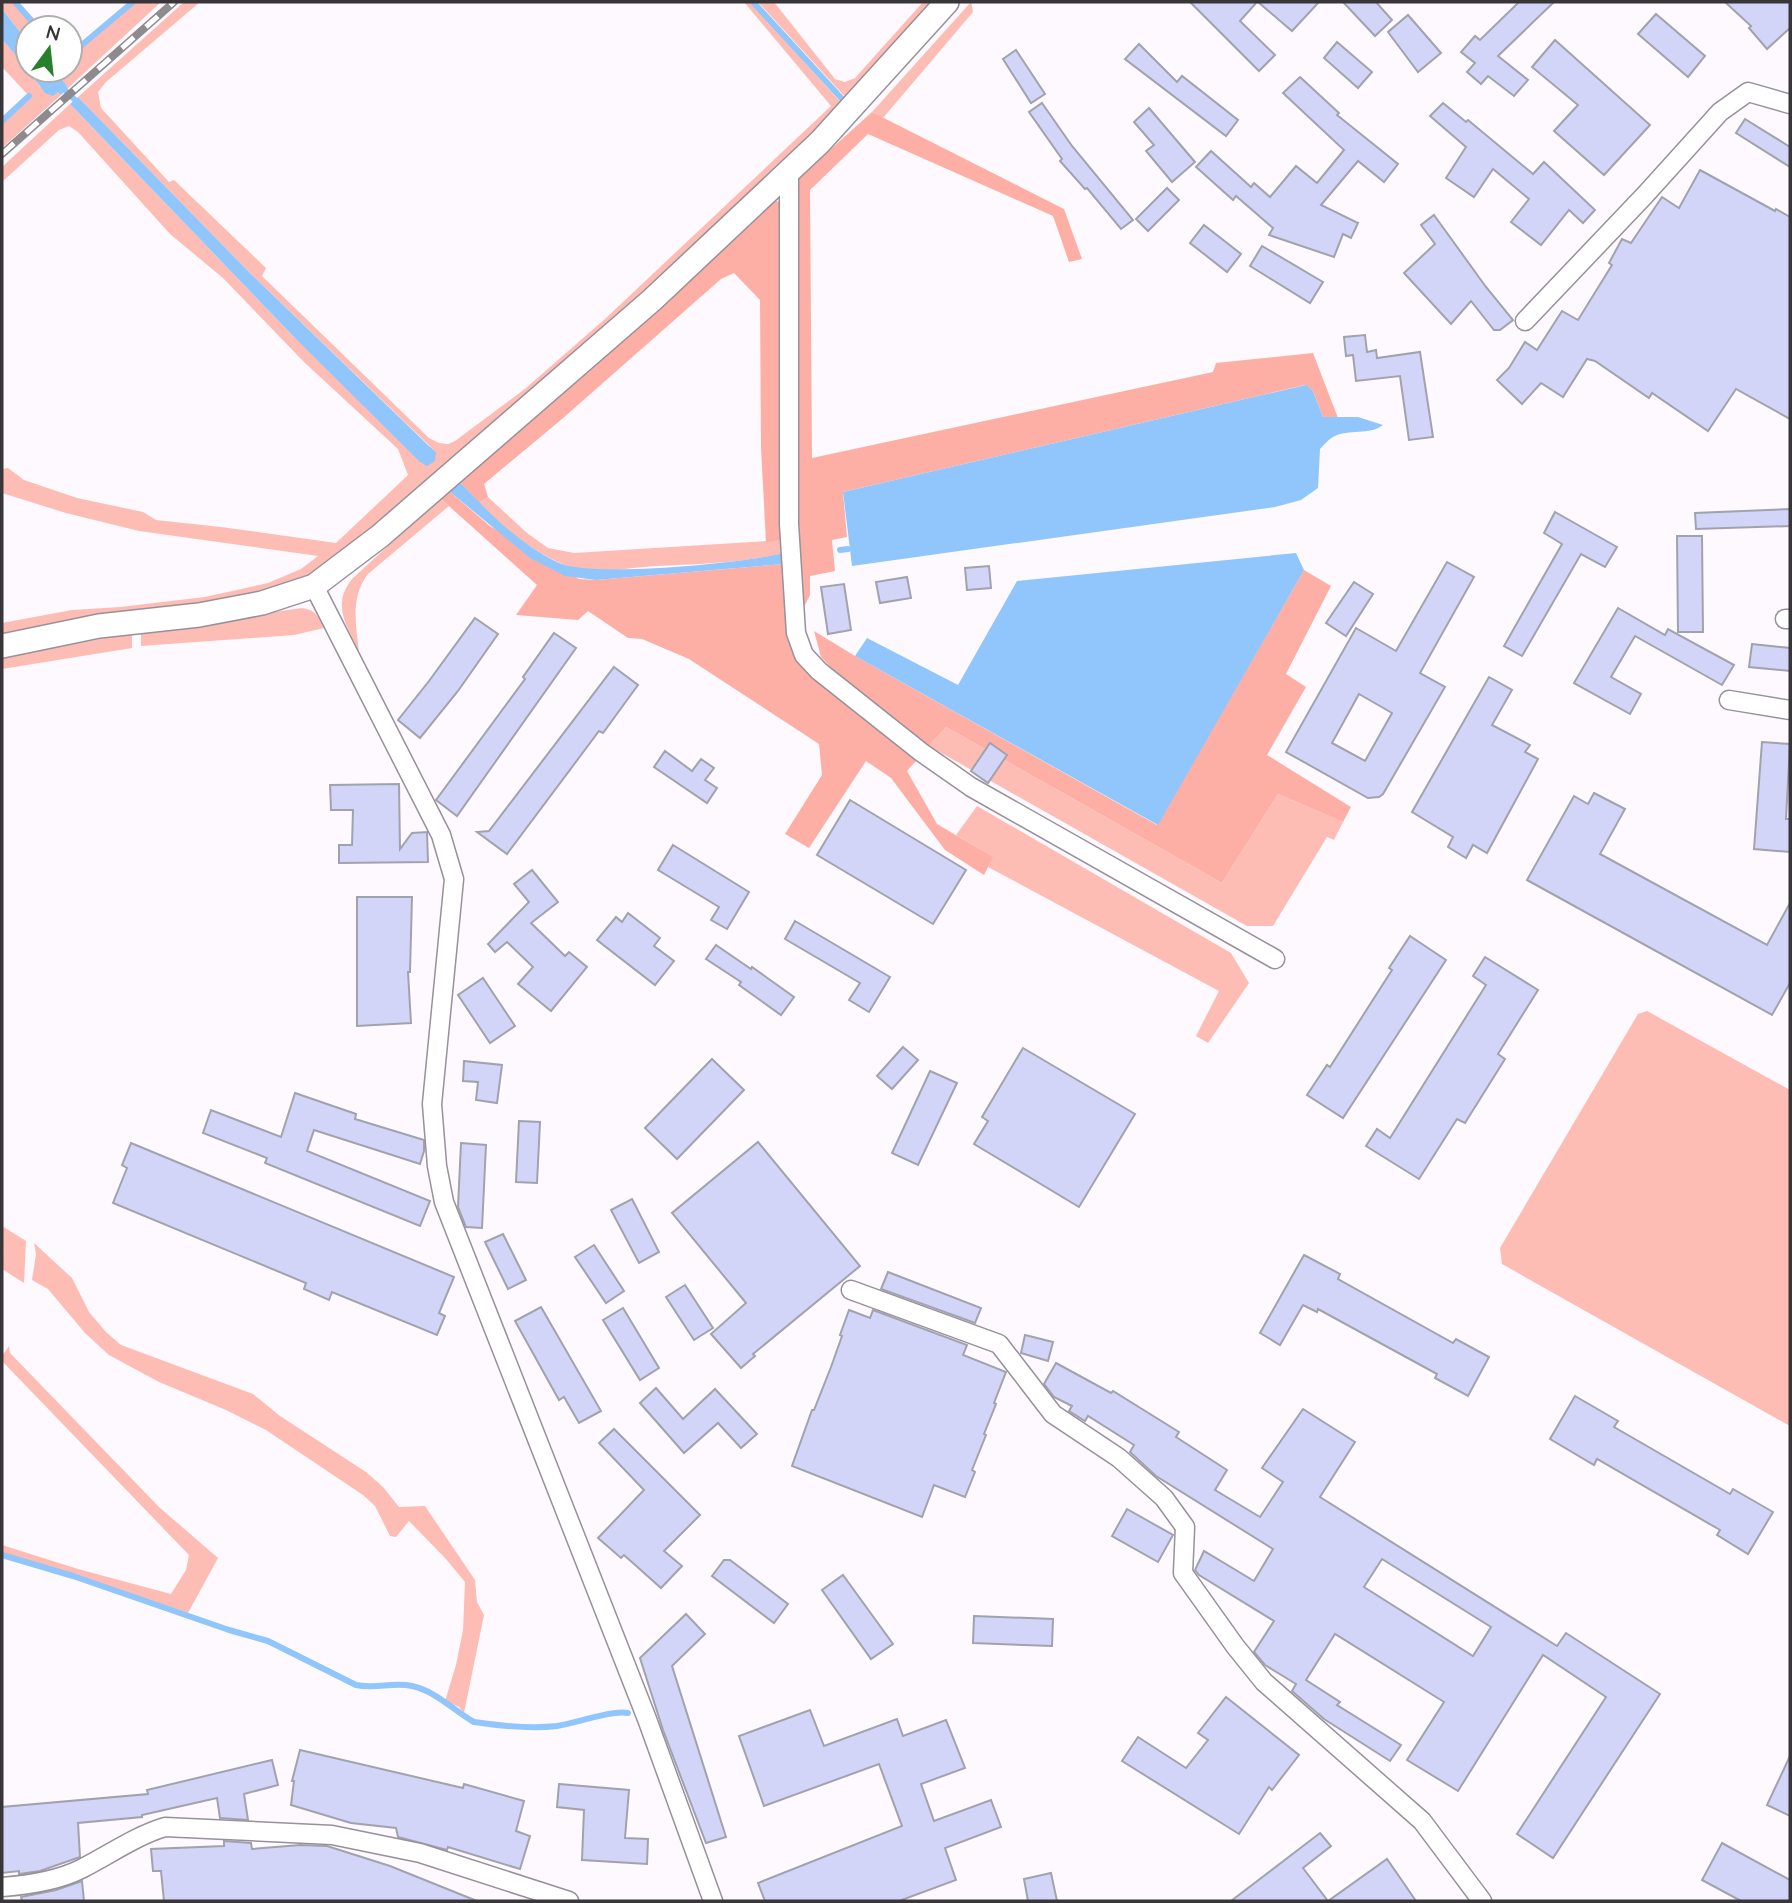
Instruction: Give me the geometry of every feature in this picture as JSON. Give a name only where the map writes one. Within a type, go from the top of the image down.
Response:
[{"type":"main road","points":[[2,646],[99,626],[199,615],[262,603],[314,586],[380,536],[652,300],[820,142],[947,2]]},
{"type":"street","points":[[1525,321],[1720,112],[1748,92],[1790,104]]},
{"type":"street","points":[[789,171],[789,524],[796,633],[804,655],[819,671],[921,752],[971,787],[1275,958]]},
{"type":"street","points":[[314,586],[441,835],[454,879],[432,1104],[437,1166],[444,1202],[647,1719],[713,1901]]},
{"type":"street","points":[[1730,701],[1790,710]]},
{"type":"street","points":[[851,1290],[999,1344],[1053,1414],[1119,1458],[1164,1498],[1185,1527],[1183,1573],[1256,1673],[1284,1701],[1423,1821],[1482,1901]]},
{"type":"street","points":[[2,1887],[35,1884],[79,1870],[146,1832],[164,1827],[332,1835],[420,1853],[569,1901]]},
{"type":"shaded area","points":[[2,2],[13,2],[24,14],[14,14],[14,24],[2,9]]},
{"type":"shaded area","points":[[136,2],[161,2],[84,73],[84,45]]},
{"type":"shaded area","points":[[184,2],[200,2],[106,82],[98,92],[101,108],[169,182],[174,180],[266,268],[262,276],[429,438],[439,443],[448,444],[455,441],[526,388],[606,318],[831,106],[744,2],[750,2],[843,105],[788,161],[561,370],[365,534],[310,575],[255,597],[2,634],[2,623],[72,610],[205,597],[268,583],[301,569],[318,556],[139,531],[66,513],[2,493],[2,469],[8,468],[24,480],[77,498],[143,512],[156,520],[336,543],[408,475],[398,449],[305,363],[223,278],[170,234],[78,132],[69,126],[59,130],[2,182],[2,167],[70,104],[294,337],[436,452],[249,272],[78,97]]},
{"type":"shaded area","points":[[758,2],[774,2],[835,79],[845,82],[855,78],[923,2],[937,2],[848,100]]},
{"type":"shaded area","points":[[971,2],[973,12],[883,118],[872,112]]},
{"type":"shaded area","points":[[2,39],[14,53],[14,80],[2,67]]},
{"type":"shaded area","points":[[18,84],[38,84],[61,95],[2,148],[2,124],[31,98]]},
{"type":"shaded area","points":[[872,112],[1064,209],[1082,259],[1069,262],[1053,216],[868,134],[810,190],[812,458],[1213,372],[1216,363],[1313,353],[1338,418],[1323,417],[1313,391],[1305,385],[843,492],[847,537],[832,540],[835,571],[810,576],[810,595],[798,619],[795,188],[801,176]]},
{"type":"shaded area","points":[[775,201],[783,202],[784,540],[766,542],[761,448],[760,300],[734,273],[721,279],[484,484],[488,497],[479,503],[460,482]]},
{"type":"shaded area","points":[[449,491],[490,526],[579,579],[596,580],[784,564],[786,624],[795,659],[916,761],[907,771],[937,824],[993,857],[984,875],[945,850],[891,778],[866,761],[809,848],[785,834],[822,775],[819,744],[689,659],[642,639],[628,638],[588,611],[578,620],[516,615],[537,585],[440,498]]},
{"type":"shaded area","points":[[488,497],[527,533],[548,548],[574,553],[784,540],[784,553],[753,559],[608,570],[572,567],[538,552],[497,521],[479,503]]},
{"type":"shaded area","points":[[440,498],[449,506],[368,574],[362,583],[356,602],[359,652],[343,616],[346,589],[352,579]]},
{"type":"shaded area","points":[[1304,570],[1331,586],[1286,674],[1306,687],[1267,755],[1351,807],[1343,822],[1278,794],[1222,883],[946,727],[929,746],[841,678],[821,657],[814,631],[1157,825]]},
{"type":"shaded area","points":[[302,608],[316,614],[324,628],[294,635],[141,646],[141,631]]},
{"type":"shaded area","points":[[132,633],[132,648],[2,669],[2,658]]},
{"type":"shaded area","points":[[946,727],[1222,883],[1278,794],[1343,822],[1334,840],[1327,837],[1273,926],[1247,926],[929,746]]},
{"type":"shaded area","points":[[977,806],[1231,953],[1249,983],[1208,1043],[1196,1036],[1219,991],[988,867],[992,857],[956,835]]},
{"type":"shaded area","points":[[1647,1011],[1790,1090],[1790,1426],[1502,1264],[1500,1248],[1638,1014]]},
{"type":"shaded area","points":[[2,1226],[26,1241],[24,1283],[2,1269]]},
{"type":"shaded area","points":[[34,1243],[72,1278],[89,1312],[121,1345],[253,1394],[280,1416],[366,1472],[399,1507],[425,1506],[475,1580],[477,1602],[484,1615],[464,1713],[459,1707],[445,1701],[463,1630],[465,1582],[446,1559],[409,1521],[396,1537],[390,1536],[375,1506],[363,1495],[266,1430],[159,1382],[109,1355],[85,1333],[48,1289],[32,1280],[36,1254]]},
{"type":"shaded area","points":[[9,1346],[10,1353],[160,1508],[218,1558],[188,1613],[2,1553],[2,1545],[171,1594],[186,1570],[189,1555],[2,1361],[2,1356]]},
{"type":"water","points":[[2,9],[14,24],[14,53],[2,39]]},
{"type":"water","points":[[38,84],[65,84],[68,88],[61,95],[58,92],[53,96],[45,93]]},
{"type":"water","points":[[78,97],[249,272],[436,452],[435,461],[427,466],[420,462],[294,337],[70,104]]},
{"type":"water","points":[[1306,385],[1313,391],[1323,417],[1358,417],[1383,425],[1372,430],[1339,434],[1328,441],[1320,449],[1318,488],[1301,500],[1275,507],[852,566],[843,492]]},
{"type":"water","points":[[460,482],[518,537],[559,563],[577,567],[635,569],[704,565],[784,553],[784,564],[596,580],[565,576],[530,558],[449,491]]},
{"type":"water","points":[[1296,553],[1304,570],[1158,825],[855,656],[867,638],[958,685],[1017,581]]},
{"type":"building","points":[[1190,2],[1257,2],[1240,21],[1275,55],[1259,71]]},
{"type":"building","points":[[1258,2],[1319,2],[1292,31]]},
{"type":"building","points":[[1343,2],[1376,2],[1392,20],[1375,36]]},
{"type":"building","points":[[1519,2],[1554,2],[1498,56],[1528,80],[1514,96],[1488,76],[1481,84],[1467,72],[1475,63],[1461,52],[1475,36],[1480,40]]},
{"type":"building","points":[[1725,2],[1790,2],[1790,28],[1767,49],[1749,28],[1751,26]]},
{"type":"building","points":[[1656,14],[1705,56],[1688,77],[1638,34]]},
{"type":"building","points":[[1408,15],[1441,53],[1418,72],[1388,32]]},
{"type":"building","points":[[1555,40],[1650,125],[1604,175],[1554,131],[1578,105],[1532,67]]},
{"type":"building","points":[[1337,42],[1372,72],[1358,88],[1324,58]]},
{"type":"building","points":[[1139,44],[1177,82],[1182,76],[1238,120],[1226,136],[1125,59]]},
{"type":"building","points":[[1016,50],[1045,94],[1031,103],[1003,59]]},
{"type":"building","points":[[1300,77],[1339,113],[1337,115],[1398,164],[1384,182],[1358,161],[1321,205],[1358,223],[1351,238],[1343,234],[1334,257],[1269,235],[1273,228],[1236,196],[1233,200],[1196,167],[1211,151],[1251,187],[1254,183],[1270,197],[1296,166],[1317,183],[1344,150],[1283,93]]},
{"type":"building","points":[[1042,103],[1072,146],[1133,220],[1121,229],[1060,161],[1062,159],[1029,112]]},
{"type":"building","points":[[1443,103],[1466,122],[1468,120],[1533,174],[1544,162],[1595,210],[1583,223],[1569,210],[1541,245],[1511,222],[1529,199],[1493,169],[1474,197],[1446,178],[1466,147],[1430,116]]},
{"type":"building","points":[[1149,108],[1195,162],[1172,182],[1146,151],[1154,145],[1134,122]]},
{"type":"building","points":[[1745,119],[1790,147],[1790,167],[1736,133]]},
{"type":"building","points":[[1700,170],[1790,217],[1790,419],[1736,389],[1708,431],[1652,393],[1649,398],[1595,361],[1587,359],[1563,397],[1541,383],[1522,404],[1497,380],[1509,368],[1525,342],[1537,350],[1562,311],[1578,320],[1612,265],[1609,263],[1622,239],[1631,243],[1662,197],[1679,208]]},
{"type":"building","points":[[1167,188],[1179,200],[1148,231],[1136,219]]},
{"type":"building","points":[[1434,215],[1513,320],[1500,330],[1494,330],[1471,301],[1451,324],[1404,273],[1435,244],[1421,225]]},
{"type":"building","points":[[1204,225],[1241,254],[1227,272],[1190,243]]},
{"type":"building","points":[[1262,246],[1323,282],[1310,303],[1250,266]]},
{"type":"building","points":[[1365,335],[1367,352],[1376,350],[1377,358],[1420,352],[1433,437],[1409,440],[1400,376],[1356,381],[1353,355],[1346,356],[1344,337]]},
{"type":"building","points":[[1790,509],[1790,526],[1696,529],[1695,513]]},
{"type":"building","points":[[1555,512],[1617,547],[1605,567],[1581,554],[1522,656],[1504,646],[1562,544],[1544,533]]},
{"type":"building","points":[[1677,536],[1702,536],[1703,632],[1678,632]]},
{"type":"building","points":[[1447,562],[1474,577],[1420,673],[1445,687],[1383,794],[1368,798],[1286,752],[1356,628],[1396,651]],"holes":[[[1359,694],[1392,713],[1365,761],[1332,743]]]},
{"type":"building","points":[[989,566],[991,588],[967,590],[965,568]]},
{"type":"building","points":[[907,577],[911,598],[880,603],[876,582]]},
{"type":"building","points":[[1354,582],[1373,594],[1346,636],[1326,623]]},
{"type":"building","points":[[844,584],[851,630],[828,634],[821,587]]},
{"type":"building","points":[[1618,608],[1665,635],[1668,629],[1734,665],[1722,685],[1635,636],[1611,677],[1641,694],[1630,714],[1574,683]]},
{"type":"building","points":[[475,618],[498,634],[458,691],[420,738],[398,720]]},
{"type":"building","points":[[554,633],[576,648],[457,816],[436,800],[525,679],[523,677]]},
{"type":"building","points":[[1752,644],[1790,648],[1790,671],[1749,667]]},
{"type":"building","points":[[614,667],[638,685],[603,733],[599,731],[507,854],[477,832],[489,831]]},
{"type":"building","points":[[1489,677],[1512,690],[1492,725],[1530,745],[1525,752],[1538,759],[1487,853],[1473,845],[1466,858],[1448,847],[1453,837],[1412,812]]},
{"type":"building","points":[[1762,742],[1790,744],[1786,819],[1790,819],[1790,852],[1754,849]]},
{"type":"building","points":[[990,743],[1007,755],[988,783],[971,771]]},
{"type":"building","points":[[665,751],[692,771],[701,759],[714,768],[705,780],[717,788],[707,803],[654,767]]},
{"type":"building","points":[[399,784],[400,849],[412,833],[427,832],[428,862],[339,863],[339,845],[352,845],[353,810],[331,810],[330,785]]},
{"type":"building","points":[[1594,793],[1625,809],[1600,854],[1767,945],[1790,903],[1790,983],[1772,1015],[1527,880],[1574,796],[1588,804]]},
{"type":"building","points":[[850,800],[966,870],[933,924],[817,855]]},
{"type":"building","points":[[673,845],[749,892],[727,929],[711,920],[719,907],[658,870]]},
{"type":"building","points":[[532,870],[558,902],[531,923],[565,956],[569,952],[587,967],[551,1011],[518,984],[533,967],[507,942],[495,952],[488,944],[529,902],[514,884]]},
{"type":"building","points":[[357,897],[412,897],[408,972],[411,1023],[357,1026]]},
{"type":"building","points":[[628,913],[660,938],[654,946],[674,961],[655,985],[597,940],[616,917],[622,922]]},
{"type":"building","points":[[795,921],[890,977],[869,1012],[849,1000],[860,983],[785,939]]},
{"type":"building","points":[[1410,936],[1446,960],[1343,1118],[1307,1095],[1327,1065],[1330,1067],[1392,970],[1389,968]]},
{"type":"building","points":[[716,945],[794,997],[781,1015],[739,985],[741,982],[706,959]]},
{"type":"building","points":[[1485,957],[1538,990],[1498,1054],[1505,1059],[1465,1123],[1457,1119],[1419,1179],[1366,1146],[1377,1129],[1390,1138],[1486,985],[1473,976]]},
{"type":"building","points":[[483,978],[515,1026],[490,1043],[458,995]]},
{"type":"building","points":[[903,1047],[918,1060],[892,1089],[877,1076]]},
{"type":"building","points":[[1023,1048],[1135,1114],[1079,1207],[974,1144],[988,1121],[982,1117]]},
{"type":"building","points":[[712,1059],[744,1090],[677,1159],[645,1128]]},
{"type":"building","points":[[464,1061],[502,1065],[497,1103],[476,1100],[478,1082],[463,1081]]},
{"type":"building","points":[[930,1071],[957,1083],[918,1165],[892,1153]]},
{"type":"building","points":[[295,1093],[356,1114],[355,1119],[424,1140],[420,1164],[314,1130],[307,1151],[430,1201],[420,1226],[265,1163],[267,1158],[203,1133],[211,1110],[281,1137]]},
{"type":"building","points":[[519,1121],[540,1122],[537,1183],[516,1182]]},
{"type":"building","points":[[758,1142],[860,1266],[753,1354],[755,1356],[741,1368],[711,1334],[746,1303],[672,1213]]},
{"type":"building","points":[[131,1143],[454,1277],[439,1313],[445,1316],[437,1335],[332,1292],[329,1300],[304,1289],[306,1283],[113,1203],[127,1168],[122,1165]]},
{"type":"building","points":[[461,1143],[486,1145],[482,1228],[466,1227],[458,1207]]},
{"type":"building","points":[[632,1199],[659,1252],[639,1263],[611,1210]]},
{"type":"building","points":[[503,1234],[526,1280],[508,1289],[485,1242]]},
{"type":"building","points":[[594,1245],[624,1291],[606,1303],[575,1257]]},
{"type":"building","points":[[1304,1255],[1340,1274],[1338,1279],[1453,1343],[1456,1339],[1489,1357],[1468,1396],[1435,1378],[1437,1374],[1318,1309],[1317,1312],[1303,1305],[1280,1345],[1260,1333]]},
{"type":"building","points":[[888,1272],[981,1308],[975,1323],[881,1289]]},
{"type":"building","points":[[685,1285],[713,1328],[694,1340],[666,1297]]},
{"type":"building","points":[[541,1307],[601,1411],[579,1423],[564,1397],[559,1400],[515,1321]]},
{"type":"building","points":[[623,1308],[659,1368],[640,1380],[603,1320]]},
{"type":"building","points":[[849,1310],[870,1318],[873,1310],[967,1345],[963,1355],[1006,1372],[965,1497],[934,1485],[922,1517],[792,1466],[831,1367]]},
{"type":"building","points":[[1025,1335],[1053,1342],[1048,1361],[1021,1353]]},
{"type":"building","points":[[1056,1363],[1111,1393],[1113,1391],[1179,1432],[1176,1437],[1227,1470],[1215,1490],[1260,1517],[1283,1482],[1262,1468],[1303,1409],[1355,1442],[1320,1497],[1557,1646],[1566,1633],[1660,1694],[1553,1858],[1517,1834],[1606,1697],[1543,1655],[1458,1791],[1407,1760],[1444,1702],[1335,1634],[1306,1680],[1340,1702],[1337,1705],[1401,1745],[1390,1761],[1324,1719],[1292,1691],[1296,1684],[1265,1665],[1254,1652],[1274,1621],[1195,1570],[1204,1551],[1254,1581],[1273,1549],[1156,1476],[1130,1452],[1134,1445],[1088,1416],[1085,1421],[1069,1411],[1072,1406],[1054,1397],[1044,1384]],"holes":[[[1382,1559],[1491,1627],[1473,1656],[1364,1587]]]},
{"type":"building","points":[[656,1388],[683,1419],[715,1389],[757,1434],[741,1448],[718,1423],[684,1453],[640,1403]]},
{"type":"building","points":[[1575,1396],[1618,1421],[1614,1427],[1730,1494],[1733,1489],[1773,1512],[1748,1554],[1717,1535],[1720,1530],[1597,1459],[1594,1465],[1550,1439]]},
{"type":"building","points":[[614,1429],[700,1515],[664,1551],[682,1566],[661,1588],[624,1555],[621,1558],[598,1538],[644,1490],[599,1443]]},
{"type":"building","points":[[1127,1509],[1173,1535],[1158,1562],[1112,1536]]},
{"type":"building","points":[[724,1560],[730,1560],[788,1604],[774,1623],[712,1576]]},
{"type":"building","points":[[843,1575],[893,1644],[871,1659],[822,1590]]},
{"type":"building","points":[[686,1614],[705,1634],[672,1666],[726,1837],[706,1843],[663,1730],[640,1658]]},
{"type":"building","points":[[974,1616],[1053,1619],[1052,1646],[973,1643]]},
{"type":"building","points":[[1226,1697],[1299,1755],[1272,1790],[1269,1787],[1239,1834],[1122,1761],[1138,1737],[1186,1768],[1208,1740],[1198,1733]]},
{"type":"building","points":[[810,1710],[824,1746],[897,1719],[903,1736],[946,1720],[965,1768],[921,1784],[934,1821],[991,1800],[1001,1827],[945,1848],[956,1880],[899,1901],[765,1901],[758,1883],[902,1826],[879,1764],[764,1806],[739,1736]]},
{"type":"building","points":[[300,1750],[463,1788],[464,1784],[524,1801],[516,1831],[530,1836],[520,1869],[448,1847],[447,1850],[398,1837],[396,1828],[351,1823],[291,1805],[292,1781]]},
{"type":"building","points":[[1790,1756],[1790,1816],[1767,1805]]},
{"type":"building","points":[[272,1760],[278,1785],[244,1794],[248,1820],[220,1818],[217,1798],[142,1817],[78,1823],[80,1857],[40,1871],[2,1873],[2,1807],[148,1794],[147,1790]]},
{"type":"building","points":[[559,1784],[629,1790],[625,1838],[648,1839],[647,1864],[582,1860],[584,1810],[557,1807]]},
{"type":"building","points":[[1320,1833],[1331,1846],[1303,1868],[1328,1901],[1231,1901]]},
{"type":"building","points":[[224,1841],[251,1843],[252,1849],[327,1846],[390,1866],[477,1901],[164,1901],[161,1871],[153,1871],[151,1849],[224,1846]]},
{"type":"building","points":[[1722,1843],[1790,1880],[1790,1901],[1741,1901],[1702,1880]]},
{"type":"building","points":[[1387,1859],[1416,1901],[1328,1901]]},
{"type":"building","points":[[1051,1873],[1057,1901],[1028,1901],[1024,1879]]},
{"type":"building","points":[[82,1881],[84,1901],[22,1901],[21,1897],[56,1890]]},
{"type":"waterway","points":[[15,2],[26,14]]},
{"type":"waterway","points":[[84,43],[133,2]]},
{"type":"waterway","points":[[753,2],[843,100]]},
{"type":"waterway","points":[[62,87],[79,104]]},
{"type":"waterway","points":[[2,121],[29,96]]},
{"type":"waterway","points":[[840,550],[848,549]]},
{"type":"waterway","points":[[2,1555],[268,1641],[356,1685],[405,1685],[421,1689],[474,1722],[516,1727],[547,1727],[612,1713],[628,1713]]},
{"type":"railway","points":[[2,154],[174,2]]}]
